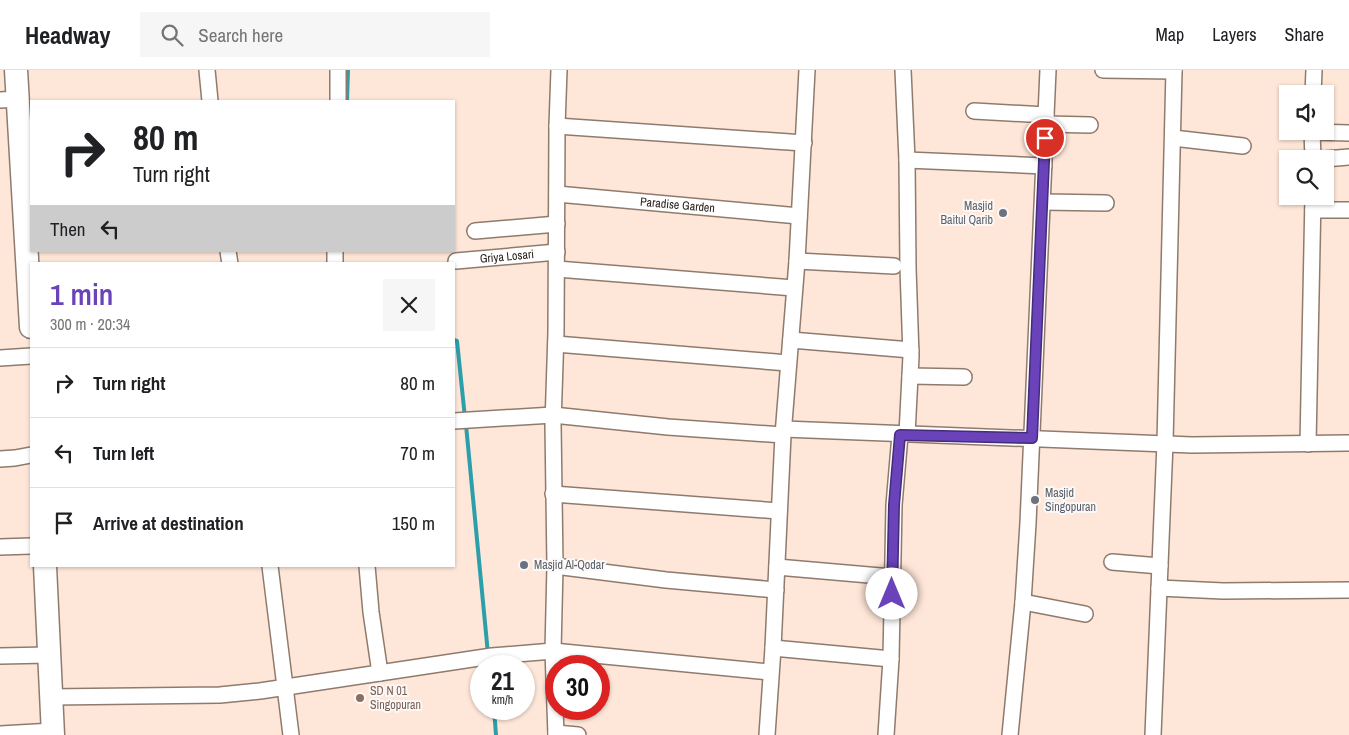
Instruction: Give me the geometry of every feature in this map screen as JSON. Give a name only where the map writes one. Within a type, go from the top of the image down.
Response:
[{"type":"street","points":[[16,70],[9,100],[27,168],[30,287]]},
{"type":"street","points":[[207,70],[210,100]]},
{"type":"street","points":[[338,70],[338,100]]},
{"type":"street","points":[[559,70],[556,344],[553,415],[555,566],[553,651],[556,734],[578,735]]},
{"type":"street","points":[[767,735],[783,432],[791,340],[807,70]]},
{"type":"street","points":[[886,735],[891,659],[894,505],[910,376],[911,350],[903,70]]},
{"type":"street","points":[[1010,735],[1023,602],[1048,70]]},
{"type":"street","points":[[1103,70],[1174,70],[1165,443],[1153,735]]},
{"type":"street","points":[[1313,85],[1314,70]]},
{"type":"street","points":[[974,111],[1090,125]]},
{"type":"street","points":[[557,126],[804,143]]},
{"type":"street","points":[[1334,132],[1349,133]]},
{"type":"street","points":[[1173,138],[1243,146]]},
{"type":"street","points":[[1334,158],[1349,157]]},
{"type":"street","points":[[907,160],[1044,166]]},
{"type":"street","name":"Paradise Garden","points":[[557,194],[799,216]]},
{"type":"street","points":[[1043,202],[1106,204]]},
{"type":"street","points":[[1308,444],[1313,205]]},
{"type":"street","points":[[1323,205],[1349,210]]},
{"type":"street","points":[[474,231],[558,224]]},
{"type":"street","name":"Griya Losari","points":[[456,261],[557,252]]},
{"type":"street","points":[[796,261],[894,266]]},
{"type":"street","points":[[557,270],[794,288]]},
{"type":"street","points":[[791,340],[911,350]]},
{"type":"street","points":[[556,344],[788,364]]},
{"type":"street","points":[[0,358],[30,356]]},
{"type":"street","points":[[910,376],[964,377]]},
{"type":"street","points":[[455,421],[553,415],[668,427],[783,432],[1032,438],[1192,445],[1348,444]]},
{"type":"street","points":[[0,459],[30,455]]},
{"type":"street","points":[[553,494],[779,511]]},
{"type":"street","points":[[0,548],[30,546]]},
{"type":"street","points":[[1112,562],[1160,566]]},
{"type":"street","points":[[555,566],[666,580],[776,590]]},
{"type":"street","points":[[0,734],[53,733],[45,567]]},
{"type":"street","points":[[270,567],[291,735]]},
{"type":"street","points":[[367,567],[371,612],[380,673]]},
{"type":"street","points":[[777,567],[830,570],[892,577]]},
{"type":"street","points":[[1159,588],[1223,591],[1349,590]]},
{"type":"street","points":[[1023,602],[1085,614]]},
{"type":"street","points":[[773,648],[891,659]]},
{"type":"street","points":[[50,697],[220,695],[285,688],[485,657],[553,651],[770,672]]},
{"type":"street","points":[[0,656],[48,655]]},
{"type":"waterway","points":[[347,100],[348,70]]},
{"type":"waterway","points":[[455,340],[457,341],[465,418]]},
{"type":"waterway","points":[[466,425],[488,654]]},
{"type":"waterway","points":[[495,720],[496,735]]},
{"type":"place","name":"Masjid Baitul Qarib","points":[[1003,213]]},
{"type":"place","name":"Masjid Singopuran","points":[[1035,500]]},
{"type":"place","name":"Masjid Al-Qodar","points":[[524,565]]},
{"type":"place","name":"SD N 01 Singopuran","points":[[360,698]]},
{"type":"route","points":[[892,594],[892,540],[900,435],[1032,438],[1045,138]]}]
